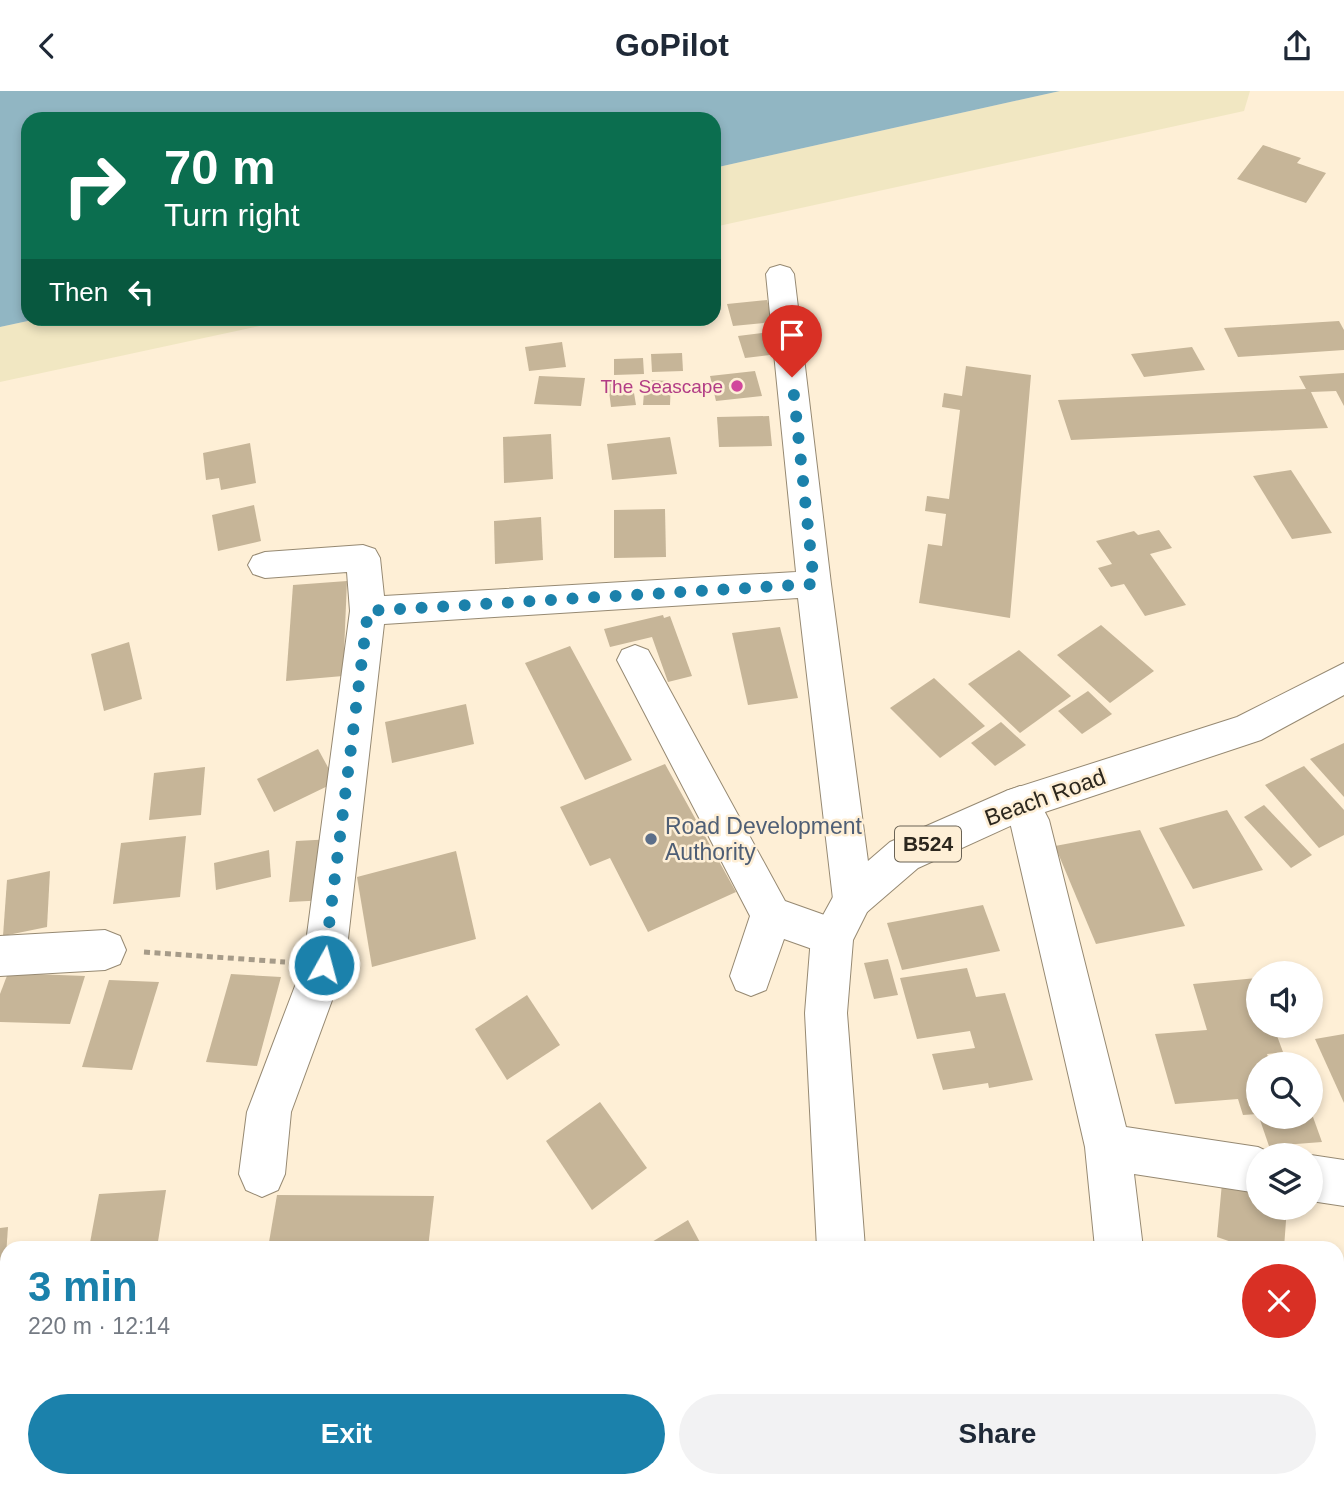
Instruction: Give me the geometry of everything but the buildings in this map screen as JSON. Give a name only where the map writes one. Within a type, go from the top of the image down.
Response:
[{"type":"street","points":[[780,274],[814,584],[853,898]]},
{"type":"street","points":[[262,1174],[269,1112],[324,965],[368,611],[363,558],[265,565]]},
{"type":"street","points":[[368,611],[814,584]]},
{"type":"street","points":[[635,660],[771,915],[832,937]]},
{"type":"street","name":"Beach Road","points":[[841,1241],[826,1013],[832,937],[853,898],[904,855],[1020,803],[1248,729],[1344,678]]},
{"type":"street","points":[[1020,803],[1029,820],[1108,1147],[1118,1241]]},
{"type":"street","points":[[751,976],[771,915]]},
{"type":"street","points":[[0,956],[105,950]]},
{"type":"street","points":[[1108,1147],[1246,1168]]},
{"type":"street","points":[[1323,1180],[1344,1183]]},
{"type":"path","points":[[105,950],[324,965]]},
{"type":"sand","points":[[1060,91],[1250,91],[1244,111],[721,225],[721,166]]},
{"type":"sand","points":[[21,322],[21,326],[260,326],[0,382],[0,327]]},
{"type":"water","points":[[0,91],[1060,91],[721,166],[721,112],[21,112],[21,322],[0,327]]},
{"type":"place","name":"The Seascape","points":[[737,386]]},
{"type":"place","name":"Road Development Authority","points":[[651,839]]},
{"type":"route","points":[[324,965],[368,611],[814,584],[792,377]]}]
